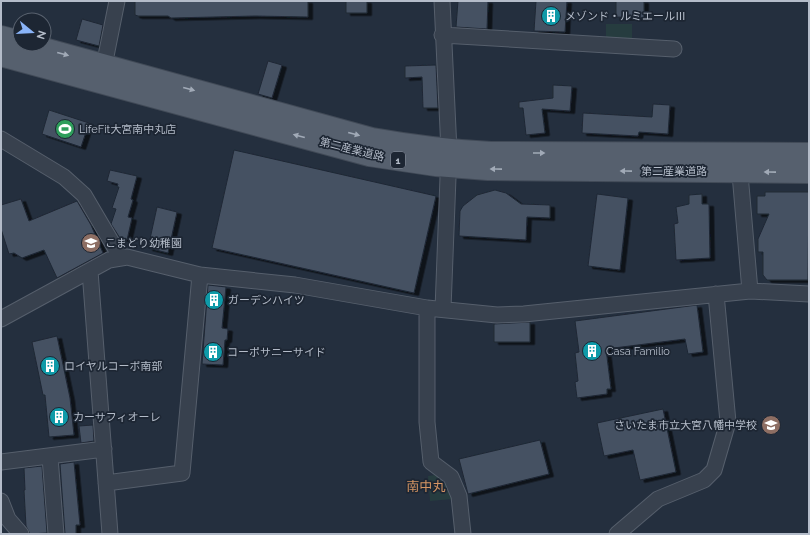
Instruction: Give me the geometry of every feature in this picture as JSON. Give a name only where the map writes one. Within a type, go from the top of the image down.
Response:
[{"type":"main road","points":[[1,37],[12,40]]},
{"type":"main road","name":"第二産業道路","points":[[46,52],[103,75],[369,155],[449,159],[488,169],[739,163],[809,154]]},
{"type":"main road","name":"第二産業道路","points":[[1,55],[103,75]]},
{"type":"main road","name":"第二産業道路","points":[[739,163],[809,172]]},
{"type":"street","points":[[103,75],[117,1]]},
{"type":"street","points":[[442,1],[442,35],[449,159],[443,309]]},
{"type":"street","points":[[442,35],[674,49]]},
{"type":"street","points":[[1,138],[64,177],[84,195],[121,258]]},
{"type":"street","points":[[739,163],[750,291]]},
{"type":"street","points":[[1,319],[109,260],[121,258],[130,258],[200,275],[295,285],[428,308],[497,315],[524,314],[750,291],[809,294]]},
{"type":"street","points":[[90,271],[110,534]]},
{"type":"street","points":[[106,483],[182,473],[200,275]]},
{"type":"street","points":[[617,534],[658,499],[704,480],[714,470],[728,422],[716,294]]},
{"type":"street","points":[[428,308],[426,422],[431,462],[451,477],[459,496],[463,534]]},
{"type":"street","points":[[1,462],[104,449]]},
{"type":"street","points":[[50,457],[56,534]]},
{"type":"street","points":[[1,501],[8,519],[21,534]]},
{"type":"green space","points":[[606,24],[632,24],[632,40],[606,40]]},
{"type":"green space","points":[[435,475],[447,486],[453,499],[430,501],[428,476]]},
{"type":"building","points":[[135,1],[308,1],[308,17],[255,16],[171,18],[168,16],[138,16],[135,15]]},
{"type":"building","points":[[346,1],[367,1],[367,13],[346,13]]},
{"type":"building","points":[[458,1],[488,1],[487,29],[456,27]]},
{"type":"building","name":"メゾンド・ルミエールⅢ","points":[[536,1],[567,1],[565,32],[534,31]]},
{"type":"building","points":[[616,1],[644,1],[644,18],[616,17]]},
{"type":"building","points":[[82,19],[103,25],[99,46],[76,40]]},
{"type":"building","points":[[268,61],[282,65],[272,98],[258,94]]},
{"type":"building","points":[[436,65],[438,108],[423,108],[422,77],[405,78],[405,66]]},
{"type":"building","points":[[553,85],[572,86],[570,111],[542,109],[545,133],[526,135],[523,108],[519,108],[519,102],[553,98]]},
{"type":"building","points":[[653,104],[670,105],[668,134],[639,132],[638,136],[582,133],[583,113],[652,117]]},
{"type":"building","points":[[49,110],[89,123],[81,147],[42,134]]},
{"type":"building","points":[[234,150],[436,196],[414,293],[212,248]]},
{"type":"building","points":[[110,170],[137,176],[131,199],[133,200],[128,217],[132,218],[127,240],[120,238],[111,224],[116,209],[112,208],[119,187],[117,187],[118,184],[107,181]]},
{"type":"building","points":[[495,190],[506,193],[521,204],[550,205],[550,218],[527,217],[526,240],[459,236],[460,211],[463,206],[477,195]]},
{"type":"building","points":[[765,192],[809,192],[808,280],[767,280],[763,275],[763,252],[758,252],[758,239],[769,214],[757,214],[757,196],[765,196]]},
{"type":"building","points":[[597,194],[628,198],[620,270],[588,266]]},
{"type":"building","points":[[702,194],[702,204],[709,204],[710,258],[676,260],[674,224],[678,223],[676,207],[689,204],[689,195]]},
{"type":"building","points":[[21,199],[29,221],[77,201],[91,225],[103,253],[57,278],[44,250],[22,258],[14,253],[9,254],[1,229],[1,205]]},
{"type":"building","points":[[157,207],[177,212],[168,253],[148,248]]},
{"type":"building","points":[[208,285],[226,287],[222,328],[228,329],[227,340],[225,340],[223,365],[202,364]]},
{"type":"building","name":"Casa Familio","points":[[697,305],[703,352],[688,354],[685,339],[606,349],[611,389],[607,389],[607,394],[577,398],[575,382],[578,381],[575,353],[579,352],[575,321]]},
{"type":"building","points":[[530,322],[530,342],[494,342],[494,324]]},
{"type":"building","points":[[57,336],[70,398],[74,435],[49,437],[45,395],[43,395],[32,342]]},
{"type":"building","points":[[663,409],[676,472],[640,480],[633,450],[604,456],[597,423]]},
{"type":"building","points":[[93,425],[94,441],[81,443],[79,426]]},
{"type":"building","points":[[540,440],[549,474],[468,494],[459,459]]},
{"type":"building","points":[[74,462],[80,525],[76,525],[76,534],[65,534],[60,464]]},
{"type":"building","points":[[42,466],[47,533],[30,534],[26,526],[24,468]]},
{"type":"place","name":"メゾンド・ルミエールⅢ","points":[[551,16]]},
{"type":"place","name":"LifeFit大宮南中丸店","points":[[65,129]]},
{"type":"place","name":"こまどり幼稚園","points":[[91,243]]},
{"type":"place","name":"ガーデンハイツ","points":[[214,300]]},
{"type":"place","name":"Casa Familio","points":[[592,351]]},
{"type":"place","name":"コーポサニーサイド","points":[[213,352]]},
{"type":"place","name":"ロイヤルコーポ南部","points":[[50,366]]},
{"type":"place","name":"カーサフィオーレ","points":[[59,417]]},
{"type":"place","name":"さいたま市立大宮八幡中学校","points":[[771,425]]},
{"type":"district","name":"南中丸","points":[[426,486]]}]
